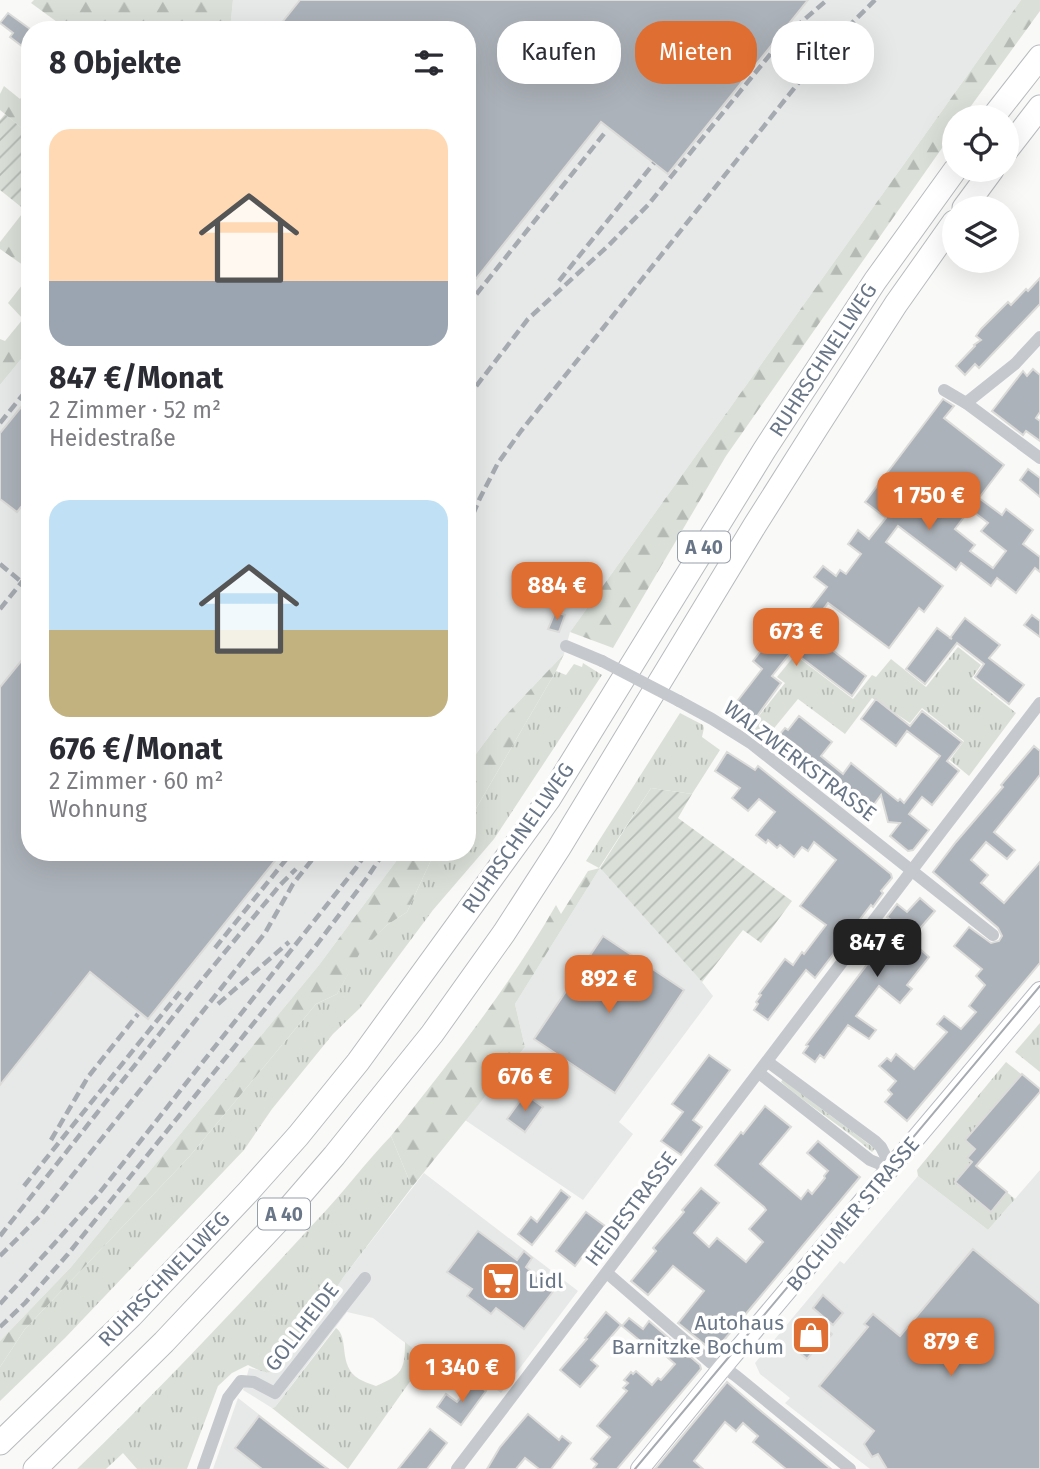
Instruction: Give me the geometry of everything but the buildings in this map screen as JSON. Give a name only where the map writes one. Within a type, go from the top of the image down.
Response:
[{"type":"highway","points":[[1002,105],[1040,57]]},
{"type":"highway","points":[[1019,134],[1040,107]]},
{"type":"highway","name":"RUHRSCHNELLWEG","points":[[0,1443],[131,1316],[248,1192],[358,1062],[549,799],[765,449],[875,281],[946,182]]},
{"type":"highway","name":"RUHRSCHNELLWEG","points":[[35,1469],[164,1342],[261,1239],[342,1146],[432,1034],[504,933],[552,859],[783,482],[896,304],[942,239]]},
{"type":"main road","name":"BOCHUMER STRASSE","points":[[640,1469],[1040,991]]},
{"type":"street","points":[[966,403],[1015,364],[1040,337]]},
{"type":"street","points":[[944,390],[966,403],[1040,458]]},
{"type":"street","name":"WALZWERKSTRASSE","points":[[566,646],[603,661],[679,701],[752,744],[993,934]]},
{"type":"street","name":"HEIDESTRASSE","points":[[457,1469],[1040,703]]},
{"type":"street","points":[[768,1062],[875,1141],[892,1169]]},
{"type":"street","points":[[759,1073],[870,1160],[892,1169]]},
{"type":"street","points":[[607,1273],[712,1363],[723,1367],[758,1393],[850,1469]]},
{"type":"street","name":"GOLLHEIDE","points":[[203,1469],[233,1389],[241,1381],[254,1381],[275,1393],[365,1278]]},
{"type":"shaded area","points":[[233,0],[1021,0],[946,105],[942,105],[942,111],[570,632],[564,654],[502,719],[476,754],[476,21],[231,21]]},
{"type":"shaded area","points":[[21,359],[21,861],[396,861],[319,965],[71,1267],[0,1341],[0,385]]},
{"type":"shaded area","points":[[600,868],[713,996],[619,1122],[633,1134],[583,1200],[465,1120],[525,1047],[515,1004]]},
{"type":"shaded area","points":[[1040,1170],[1040,1469],[870,1469],[785,1403],[790,1398],[760,1374],[755,1363],[840,1261],[844,1264],[918,1176],[988,1230]]},
{"type":"shaded area","points":[[424,1173],[578,1291],[501,1393],[437,1345],[426,1359],[373,1318],[347,1312],[275,1407],[272,1408],[243,1390],[249,1368],[273,1373],[280,1371],[345,1275]]},
{"type":"shaded area","points":[[238,1398],[329,1469],[213,1469]]},
{"type":"green space","points":[[34,0],[233,0],[231,21],[56,21],[31,3]]},
{"type":"green space","points":[[1021,0],[1040,0],[1040,11],[972,105],[946,105]]},
{"type":"green space","points":[[4,86],[21,98],[21,128],[0,110],[0,94]]},
{"type":"green space","points":[[942,111],[942,148],[726,456],[613,648],[570,632]]},
{"type":"green space","points":[[5,114],[21,127],[21,207],[0,190],[0,120]]},
{"type":"green space","points":[[21,215],[21,264],[0,249],[0,242]]},
{"type":"green space","points":[[21,286],[21,317],[8,303]]},
{"type":"green space","points":[[21,321],[21,359],[0,385],[0,339],[5,341]]},
{"type":"green space","points":[[958,647],[981,665],[972,678],[1016,713],[969,776],[950,760],[964,741],[922,708],[910,723],[872,698],[845,734],[798,699],[766,738],[751,726],[785,683],[777,677],[795,655],[853,699],[872,675],[876,677],[891,659],[926,687]]},
{"type":"green space","points":[[564,654],[476,809],[476,754],[502,719]]},
{"type":"green space","points":[[583,663],[602,675],[494,839],[476,860],[476,809],[556,671],[566,675],[574,664],[582,667]]},
{"type":"green space","points":[[680,713],[703,725],[702,737],[720,750],[692,794],[651,788],[599,868],[586,861]]},
{"type":"green space","points":[[651,788],[692,794],[678,818],[792,901],[761,943],[743,930],[702,982],[600,868]]},
{"type":"green space","points":[[396,861],[431,861],[407,912],[387,925],[361,951],[337,994],[316,1004],[189,1157],[25,1329],[0,1367],[0,1341],[71,1267],[319,965]]},
{"type":"green space","points":[[431,861],[475,861],[433,910],[360,1008],[333,1034],[272,1109],[244,1150],[65,1338],[0,1401],[0,1367],[25,1329],[189,1157],[316,1004],[337,994],[360,951],[387,925],[407,912]]},
{"type":"green space","points":[[600,868],[515,1004],[525,1047],[412,1187],[391,1136],[499,995],[556,905],[561,914],[588,871]]},
{"type":"green space","points":[[1040,1023],[1040,1072],[1015,1052]]},
{"type":"green space","points":[[1006,1062],[1040,1089],[1040,1092],[976,1166],[1015,1199],[988,1230],[918,1176],[917,1170]]},
{"type":"green space","points":[[783,1079],[875,1149],[872,1152],[803,1100],[781,1082]]},
{"type":"green space","points":[[391,1136],[412,1187],[345,1275],[280,1371],[267,1372],[248,1365],[232,1373],[218,1386],[187,1469],[137,1469],[123,1453],[106,1469],[77,1469],[229,1315],[327,1210]]},
{"type":"green space","points":[[336,1328],[340,1332],[348,1367],[352,1373],[376,1386],[397,1375],[403,1365],[405,1342],[426,1359],[348,1469],[272,1408]]},
{"type":"tram line","points":[[635,1469],[1040,986]]},
{"type":"railway","points":[[476,386],[528,319],[609,245],[648,205],[785,36],[827,0]]},
{"type":"railway","points":[[476,507],[498,463],[521,431],[823,52],[875,0]]},
{"type":"railway","points":[[476,295],[607,130]]},
{"type":"railway","points":[[559,281],[654,163]]},
{"type":"railway","points":[[0,423],[21,397]]},
{"type":"railway","points":[[0,564],[21,582]]},
{"type":"railway","points":[[0,609],[21,583]]},
{"type":"railway","points":[[215,948],[285,861]]},
{"type":"railway","points":[[0,1256],[41,1215],[265,933],[293,884],[311,861]]},
{"type":"railway","points":[[0,1304],[97,1196],[361,861]]},
{"type":"railway","points":[[0,1327],[68,1254],[318,943],[378,861]]},
{"type":"railway","points":[[0,1236],[202,980],[296,869]]},
{"type":"railway","points":[[218,1004],[289,942]]},
{"type":"railway","points":[[24,1186],[180,992]]},
{"type":"railway","points":[[51,1140],[88,1077],[138,1014]]},
{"type":"place","name":"Lidl","points":[[501,1281]]},
{"type":"place","name":"Autohaus Barnitzke Bochum","points":[[811,1335]]}]
